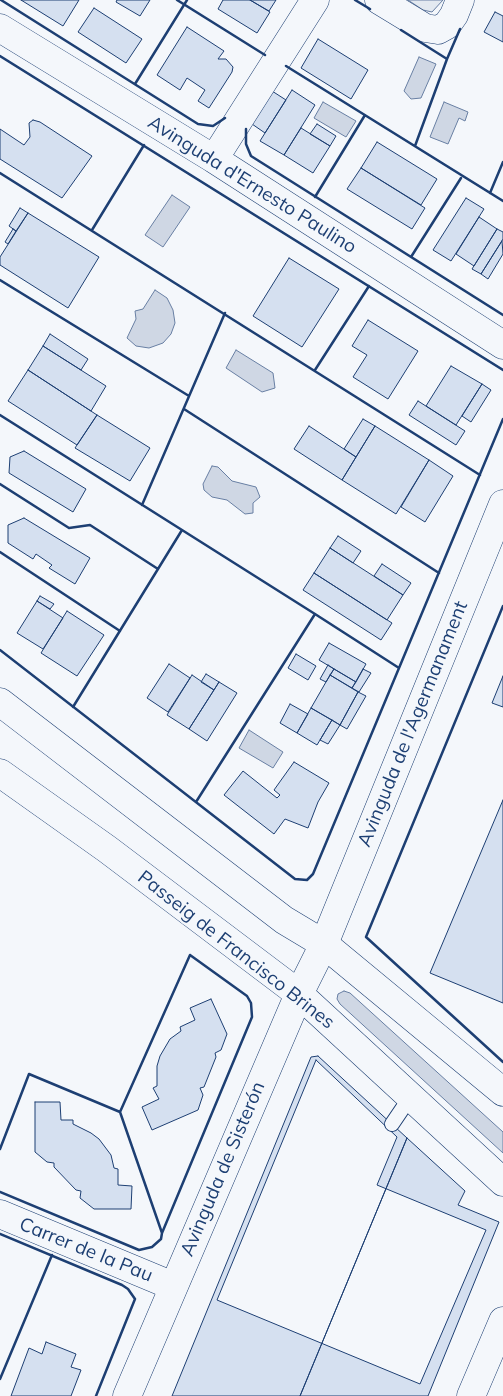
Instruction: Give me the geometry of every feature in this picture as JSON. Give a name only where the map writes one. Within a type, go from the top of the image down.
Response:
[{"type":"street","points":[[214,159],[314,0]]},
{"type":"street","points":[[379,0],[425,28],[438,30],[447,25],[460,0]]},
{"type":"street","name":"Avinguda d'Ernesto Paulino","points":[[0,28],[214,159],[503,345]]},
{"type":"street","name":"Avinguda de l'Agermanament","points":[[324,944],[503,504]]},
{"type":"street","points":[[0,702],[284,920],[324,944],[503,1092]]},
{"type":"street","name":"Passeig de Francisco Brines","points":[[0,773],[107,849],[299,994],[503,1182]]},
{"type":"street","name":"Avinguda de Sisterón","points":[[128,1396],[173,1286],[299,994],[324,944]]},
{"type":"street","name":"Carrer de la Pau","points":[[0,1214],[173,1286]]},
{"type":"street","points":[[472,1396],[503,1321]]},
{"type":"lane","points":[[392,1124],[411,1096]]},
{"type":"shaded area","points":[[408,0],[443,0],[432,12],[423,10]]},
{"type":"shaded area","points":[[419,57],[436,64],[421,98],[411,99],[404,91]]},
{"type":"shaded area","points":[[323,102],[356,121],[346,137],[314,118]]},
{"type":"shaded area","points":[[444,102],[468,112],[465,121],[459,118],[448,144],[430,137]]},
{"type":"shaded area","points":[[172,195],[190,207],[163,247],[145,235]]},
{"type":"shaded area","points":[[155,290],[167,298],[173,310],[175,323],[171,334],[163,343],[149,348],[136,346],[127,338],[136,319],[135,311],[143,309]]},
{"type":"shaded area","points":[[236,350],[273,373],[275,388],[262,392],[226,368]]},
{"type":"shaded area","points":[[212,466],[218,467],[232,481],[256,487],[260,497],[253,503],[253,513],[245,514],[227,500],[212,497],[204,490],[203,484]]},
{"type":"shaded area","points":[[249,730],[283,752],[273,768],[239,748]]},
{"type":"shaded area","points":[[344,991],[350,993],[503,1132],[503,1153],[340,1004],[337,999],[338,994]]},
{"type":"building","points":[[21,0],[79,0],[63,26]]},
{"type":"building","points":[[117,0],[150,0],[140,16],[116,2]]},
{"type":"building","points":[[223,0],[250,0],[270,12],[257,33],[218,9]]},
{"type":"building","points":[[250,0],[276,0],[269,11]]},
{"type":"building","points":[[94,8],[142,39],[126,63],[78,32]]},
{"type":"building","points":[[495,12],[503,16],[503,42],[484,32]]},
{"type":"building","points":[[187,27],[224,51],[218,59],[226,59],[233,67],[232,72],[209,108],[198,101],[205,90],[187,78],[180,90],[157,75]]},
{"type":"building","points":[[318,39],[368,70],[351,99],[301,68]]},
{"type":"building","points":[[292,90],[315,105],[284,155],[260,141]]},
{"type":"building","points":[[272,91],[286,100],[265,133],[252,124]]},
{"type":"building","points":[[33,120],[40,122],[92,156],[62,198],[0,159],[0,129],[24,145],[30,137],[29,123]]},
{"type":"building","points":[[317,124],[336,136],[330,146],[310,134]]},
{"type":"building","points":[[301,128],[330,146],[313,173],[284,155]]},
{"type":"building","points":[[377,142],[437,179],[421,205],[361,168]]},
{"type":"building","points":[[361,168],[425,208],[412,229],[347,189]]},
{"type":"building","points":[[466,198],[484,209],[451,261],[433,250]]},
{"type":"building","points":[[20,208],[28,213],[16,231],[9,226]]},
{"type":"building","points":[[28,213],[99,257],[68,308],[0,265],[0,257]]},
{"type":"building","points":[[479,217],[497,229],[474,266],[456,254]]},
{"type":"building","points":[[13,229],[16,231],[8,244],[5,242]]},
{"type":"building","points":[[497,229],[503,232],[503,239],[481,274],[472,269]]},
{"type":"building","points":[[502,241],[503,254],[488,279],[481,274]]},
{"type":"building","points":[[289,258],[339,289],[302,347],[253,316]]},
{"type":"building","points":[[368,320],[418,351],[388,399],[353,377],[367,355],[352,346]]},
{"type":"building","points":[[50,334],[88,359],[81,370],[43,346]]},
{"type":"building","points":[[43,346],[106,386],[91,411],[28,370]]},
{"type":"building","points":[[451,366],[482,384],[456,425],[426,406]]},
{"type":"building","points":[[28,370],[97,415],[77,445],[8,401]]},
{"type":"building","points":[[482,384],[491,390],[471,422],[462,416]]},
{"type":"building","points":[[418,401],[465,431],[456,445],[409,415]]},
{"type":"building","points":[[97,415],[150,448],[130,481],[75,448]]},
{"type":"building","points":[[363,419],[375,426],[356,457],[344,449]]},
{"type":"building","points":[[309,426],[356,457],[342,480],[294,449]]},
{"type":"building","points":[[375,426],[429,460],[396,514],[342,480]]},
{"type":"building","points":[[24,451],[86,489],[73,512],[9,473],[10,457]]},
{"type":"building","points":[[429,460],[453,476],[425,522],[401,507]]},
{"type":"building","points":[[24,518],[90,558],[75,584],[49,568],[52,565],[36,554],[33,559],[8,543],[8,525]]},
{"type":"building","points":[[338,536],[361,551],[353,563],[330,548]]},
{"type":"building","points":[[330,548],[403,595],[387,620],[314,573]]},
{"type":"building","points":[[382,564],[411,583],[403,595],[374,576]]},
{"type":"building","points":[[314,573],[392,623],[381,640],[303,590]]},
{"type":"building","points":[[40,596],[54,604],[50,609],[37,601]]},
{"type":"building","points":[[37,601],[63,618],[43,649],[17,633]]},
{"type":"building","points":[[67,611],[104,635],[77,676],[41,653]]},
{"type":"building","points":[[329,643],[366,664],[356,682],[319,660]]},
{"type":"building","points":[[296,654],[316,666],[308,680],[288,668]]},
{"type":"building","points":[[169,664],[190,678],[168,712],[147,698]]},
{"type":"building","points":[[328,665],[334,669],[326,682],[320,679]]},
{"type":"building","points":[[334,669],[356,682],[352,688],[330,675]]},
{"type":"building","points":[[363,669],[371,673],[359,692],[352,688]]},
{"type":"building","points":[[206,674],[219,682],[214,690],[201,682]]},
{"type":"building","points":[[192,675],[214,690],[189,729],[167,715]]},
{"type":"building","points":[[330,675],[358,692],[340,725],[311,708]]},
{"type":"building","points":[[503,676],[503,707],[492,703]]},
{"type":"building","points":[[219,682],[237,693],[207,741],[189,729]]},
{"type":"building","points":[[358,692],[366,696],[347,729],[340,725]]},
{"type":"building","points":[[290,704],[308,714],[297,733],[280,723]]},
{"type":"building","points":[[311,708],[332,720],[317,745],[297,733]]},
{"type":"building","points":[[332,720],[340,725],[328,744],[320,740]]},
{"type":"building","points":[[294,762],[329,783],[318,802],[308,828],[285,819],[274,834],[224,795],[243,771],[277,798],[280,795],[274,790]]},
{"type":"building","points":[[503,800],[503,1003],[430,973]]},
{"type":"building","points":[[211,999],[227,1034],[221,1050],[215,1053],[216,1057],[204,1087],[200,1088],[203,1095],[198,1110],[152,1130],[142,1107],[159,1099],[153,1088],[157,1086],[157,1066],[160,1056],[170,1039],[181,1031],[180,1027],[195,1020],[190,1008]]},
{"type":"building","points":[[318,1056],[407,1138],[300,1396],[172,1396],[311,1057]]},
{"type":"building","points":[[316,1060],[397,1137],[377,1185],[486,1230],[420,1384],[217,1300]]},
{"type":"building","points":[[35,1102],[60,1102],[61,1120],[73,1120],[73,1124],[99,1139],[111,1155],[114,1168],[118,1169],[118,1185],[132,1186],[131,1209],[94,1209],[80,1198],[81,1191],[76,1190],[54,1167],[54,1163],[47,1162],[35,1152]]},
{"type":"building","points":[[407,1138],[465,1191],[458,1205],[499,1222],[428,1396],[300,1396]]},
{"type":"building","points":[[46,1342],[76,1354],[71,1367],[81,1370],[71,1396],[11,1396],[29,1348],[42,1354]]},
{"type":"wall","points":[[1,0],[198,124],[213,126],[225,118]]},
{"type":"wall","points":[[177,0],[265,55]]},
{"type":"wall","points":[[135,84],[187,0]]},
{"type":"wall","points":[[355,0],[370,9]]},
{"type":"wall","points":[[401,30],[447,59],[460,29]]},
{"type":"wall","points":[[0,56],[503,370]]},
{"type":"wall","points":[[415,146],[447,59]]},
{"type":"wall","points":[[286,66],[503,201]]},
{"type":"wall","points":[[315,197],[365,115]]},
{"type":"wall","points":[[246,129],[246,144],[251,156],[503,315]]},
{"type":"wall","points":[[92,230],[144,145]]},
{"type":"wall","points":[[490,193],[503,162]]},
{"type":"wall","points":[[0,173],[480,475]]},
{"type":"wall","points":[[411,257],[461,178]]},
{"type":"wall","points":[[0,280],[189,396]]},
{"type":"wall","points":[[315,370],[369,286]]},
{"type":"wall","points":[[142,505],[225,313]]},
{"type":"wall","points":[[184,409],[439,573]]},
{"type":"wall","points":[[0,415],[315,614]]},
{"type":"wall","points":[[0,650],[295,879],[307,880],[313,874],[503,419]]},
{"type":"wall","points":[[0,484],[69,528],[90,525],[158,569]]},
{"type":"wall","points":[[73,707],[182,530]]},
{"type":"wall","points":[[0,552],[120,631]]},
{"type":"wall","points":[[503,606],[366,937],[503,1062]]},
{"type":"wall","points":[[196,802],[315,614],[399,668]]},
{"type":"wall","points":[[120,1112],[190,955],[247,996],[251,1003],[252,1017],[162,1233]]},
{"type":"wall","points":[[0,1149],[29,1074],[120,1112],[162,1233],[161,1239],[152,1247],[139,1250],[0,1192]]},
{"type":"wall","points":[[0,1234],[122,1285],[128,1289],[135,1299],[96,1396]]},
{"type":"wall","points":[[0,1379],[52,1255]]}]
